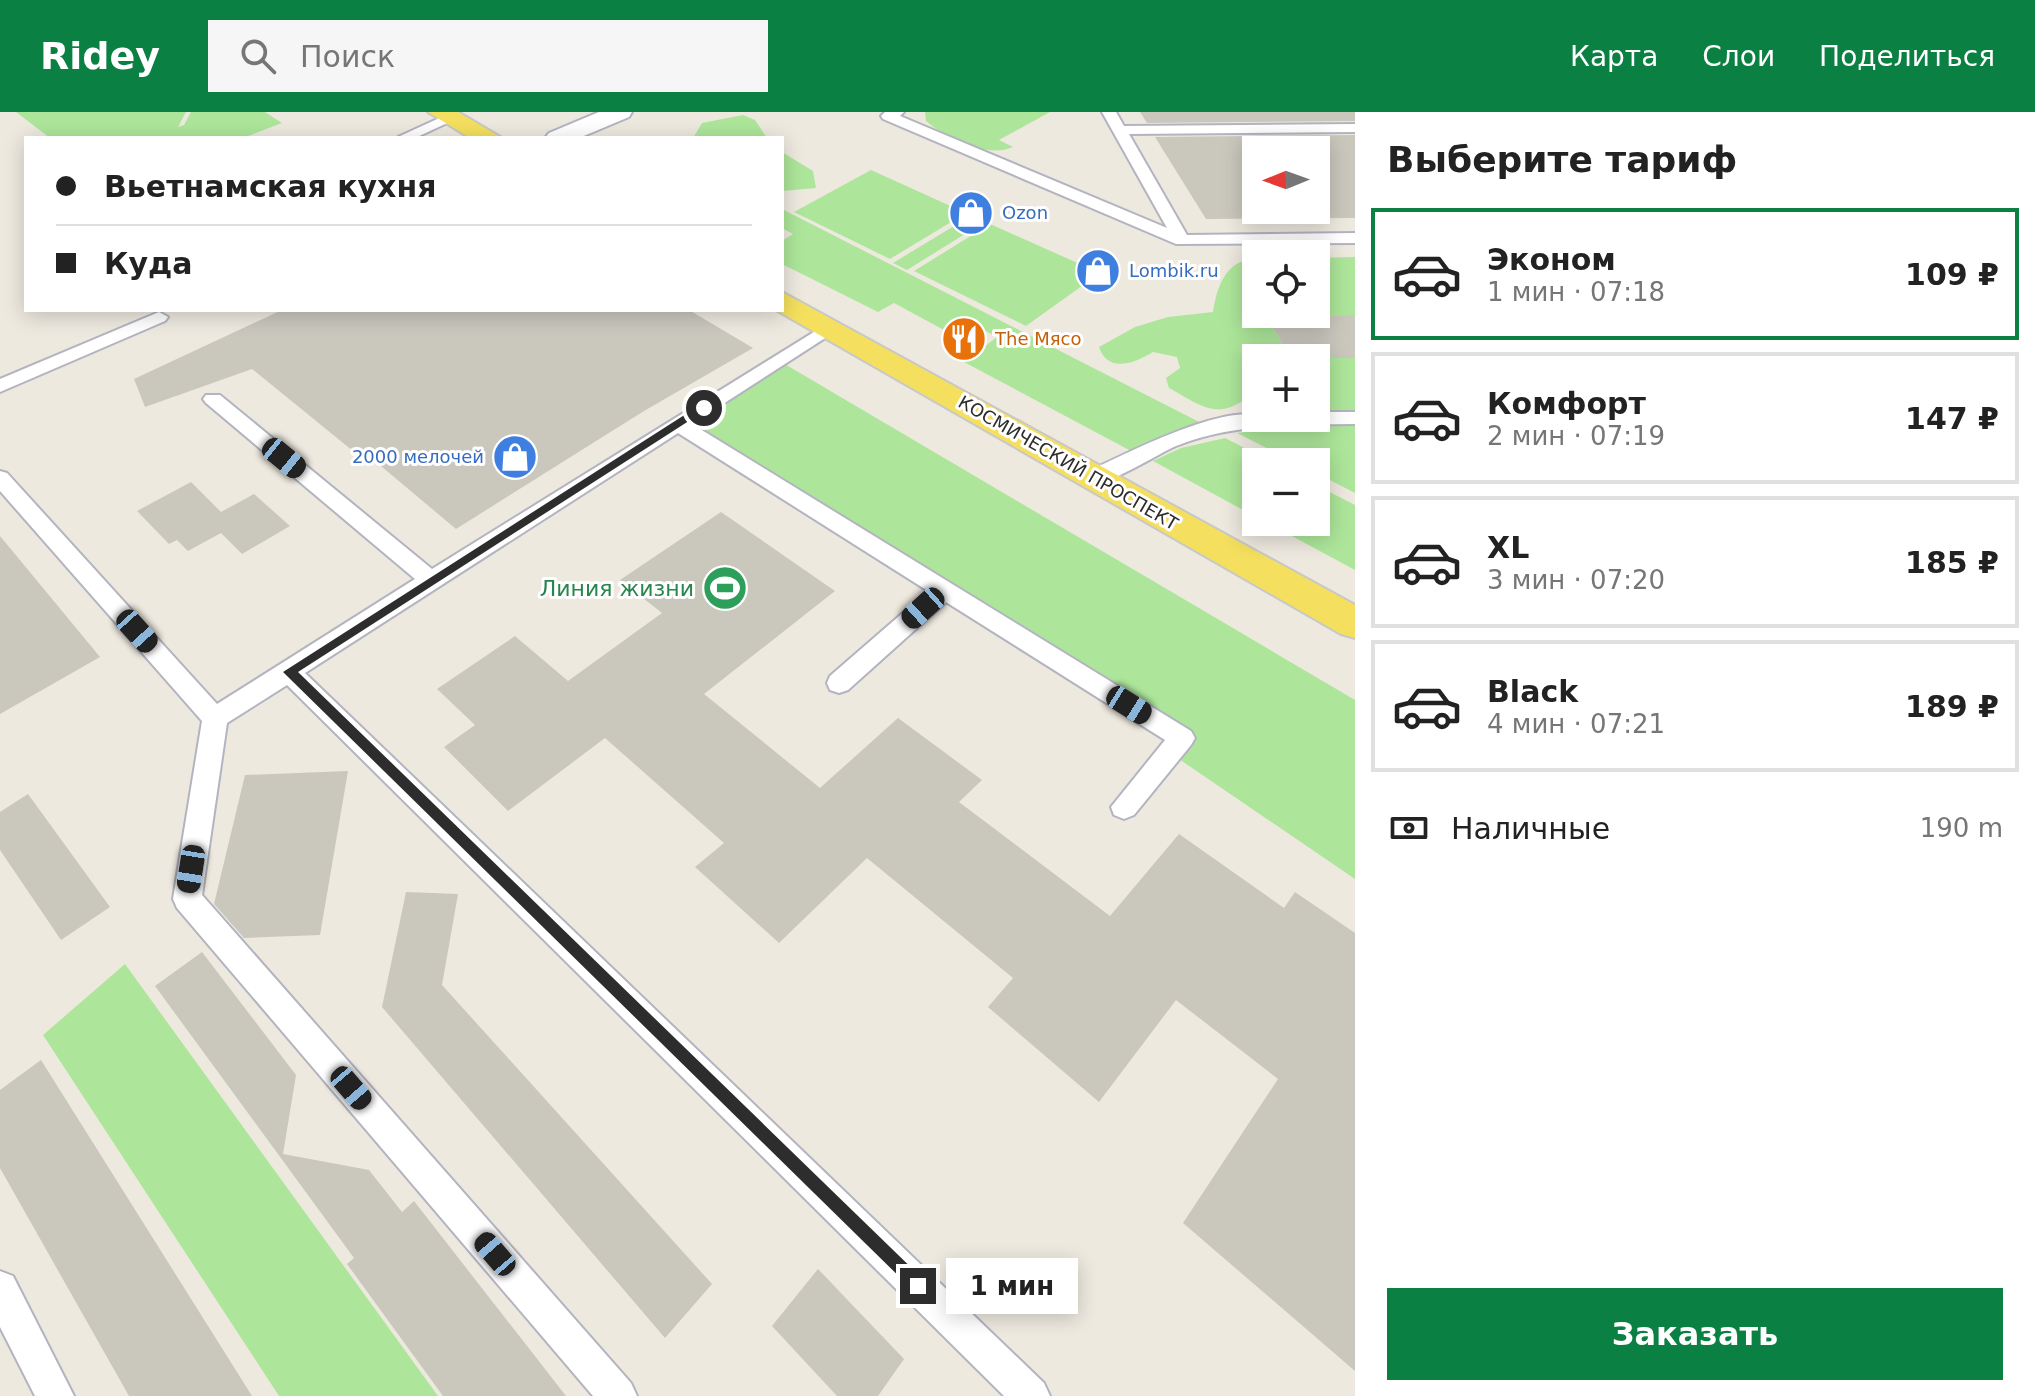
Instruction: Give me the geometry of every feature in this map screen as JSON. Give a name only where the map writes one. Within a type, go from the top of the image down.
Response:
[{"type":"main road","points":[[446,115],[485,136]]},
{"type":"main road","name":"КОСМИЧЕСКИЙ ПРОСПЕКТ","points":[[784,302],[1092,478],[1355,623]]},
{"type":"street","points":[[563,136],[620,112]]},
{"type":"lane","points":[[897,112],[888,116],[1182,240],[1355,238]]},
{"type":"lane","points":[[1109,112],[1182,240]]},
{"type":"lane","points":[[407,136],[446,115]]},
{"type":"lane","points":[[1119,130],[1355,128]]},
{"type":"lane","points":[[0,386],[159,317]]},
{"type":"lane","points":[[618,1396],[187,899],[215,718],[830,327]]},
{"type":"lane","points":[[213,399],[432,581]]},
{"type":"lane","points":[[1092,478],[1173,440],[1218,428],[1294,419],[1355,418]]},
{"type":"lane","points":[[678,424],[1182,738],[1124,807]]},
{"type":"lane","points":[[0,478],[215,718]]},
{"type":"lane","points":[[839,683],[944,590]]},
{"type":"lane","points":[[289,672],[1031,1396]]},
{"type":"lane","points":[[0,1289],[55,1396]]},
{"type":"green space","points":[[16,112],[186,112],[178,127],[184,125],[191,112],[265,112],[282,123],[248,136],[47,136]]},
{"type":"green space","points":[[925,112],[1050,112],[999,140],[1013,147],[991,150],[967,145],[944,134],[926,121]]},
{"type":"green space","points":[[743,115],[755,120],[766,136],[694,136],[702,123]]},
{"type":"green space","points":[[784,153],[813,171],[816,188],[784,191]]},
{"type":"green space","points":[[871,170],[966,213],[890,259],[794,212]]},
{"type":"green space","points":[[784,210],[1211,428],[1131,451],[964,362],[997,337],[962,319],[944,330],[894,303],[878,312],[784,265],[784,240],[793,234],[784,229]]},
{"type":"green space","points":[[972,215],[986,221],[907,270],[893,263]]},
{"type":"green space","points":[[990,224],[1100,273],[1026,326],[914,271]]},
{"type":"green space","points":[[1355,257],[1355,315],[1330,315],[1330,258]]},
{"type":"green space","points":[[1242,262],[1242,328],[1273,328],[1283,344],[1242,344],[1242,402],[1223,409],[1207,408],[1169,388],[1166,378],[1180,368],[1177,357],[1153,352],[1123,364],[1109,361],[1103,355],[1099,347],[1135,327],[1168,317],[1213,312],[1225,275]]},
{"type":"green space","points":[[1330,358],[1355,358],[1355,412],[1330,412]]},
{"type":"green space","points":[[783,363],[1355,700],[1355,879],[1176,757],[1188,737],[686,424]]},
{"type":"green space","points":[[1330,424],[1355,424],[1355,493],[1330,480],[1330,448],[1266,448],[1237,433],[1330,432]]},
{"type":"green space","points":[[1225,438],[1245,448],[1242,448],[1242,509],[1153,461],[1181,448]]},
{"type":"green space","points":[[1330,492],[1355,505],[1355,570],[1292,536],[1330,536]]},
{"type":"green space","points":[[125,964],[438,1396],[279,1396],[43,1035]]},
{"type":"building","points":[[1140,112],[1355,112],[1355,121],[1147,123]]},
{"type":"building","points":[[1355,135],[1355,218],[1330,218],[1330,136],[1255,136]]},
{"type":"building","points":[[1242,136],[1242,219],[1206,219],[1155,137]]},
{"type":"building","points":[[278,312],[692,312],[753,348],[644,411],[456,529],[375,461],[369,464],[252,369],[145,407],[134,379]]},
{"type":"building","points":[[1330,315],[1355,315],[1355,358],[1330,358],[1330,344],[1283,344],[1273,328],[1330,328]]},
{"type":"building","points":[[191,482],[221,512],[254,494],[290,526],[242,554],[221,533],[188,551],[177,540],[169,544],[137,511]]},
{"type":"building","points":[[721,512],[835,591],[704,694],[820,788],[898,718],[982,780],[959,802],[1110,916],[1179,834],[1284,908],[1295,892],[1355,933],[1355,1371],[1183,1223],[1278,1079],[1176,1000],[1099,1102],[988,1007],[1013,978],[867,858],[779,943],[695,867],[724,843],[605,738],[508,811],[444,747],[475,725],[437,689],[515,636],[568,681],[662,613],[620,580]]},
{"type":"building","points":[[0,536],[100,657],[0,714]]},
{"type":"building","points":[[348,771],[320,935],[244,938],[214,904],[245,775]]},
{"type":"building","points":[[28,794],[110,907],[61,940],[0,850],[0,812]]},
{"type":"building","points":[[406,892],[458,894],[442,985],[712,1284],[665,1338],[382,1007]]},
{"type":"building","points":[[202,952],[296,1075],[283,1154],[369,1170],[402,1212],[414,1201],[566,1396],[443,1396],[347,1264],[354,1258],[155,986]]},
{"type":"building","points":[[41,1060],[252,1396],[129,1396],[0,1168],[0,1090]]},
{"type":"building","points":[[818,1269],[904,1359],[878,1396],[837,1396],[772,1326]]},
{"type":"place","name":"Ozon","points":[[971,213]]},
{"type":"place","name":"Lombik.ru","points":[[1098,271]]},
{"type":"place","name":"The Мясо","points":[[964,339]]},
{"type":"place","name":"2000 мелочей","points":[[515,457]]},
{"type":"place","name":"Линия жизни","points":[[725,588]]},
{"type":"route","points":[[704,408],[289,672],[918,1286]]}]
